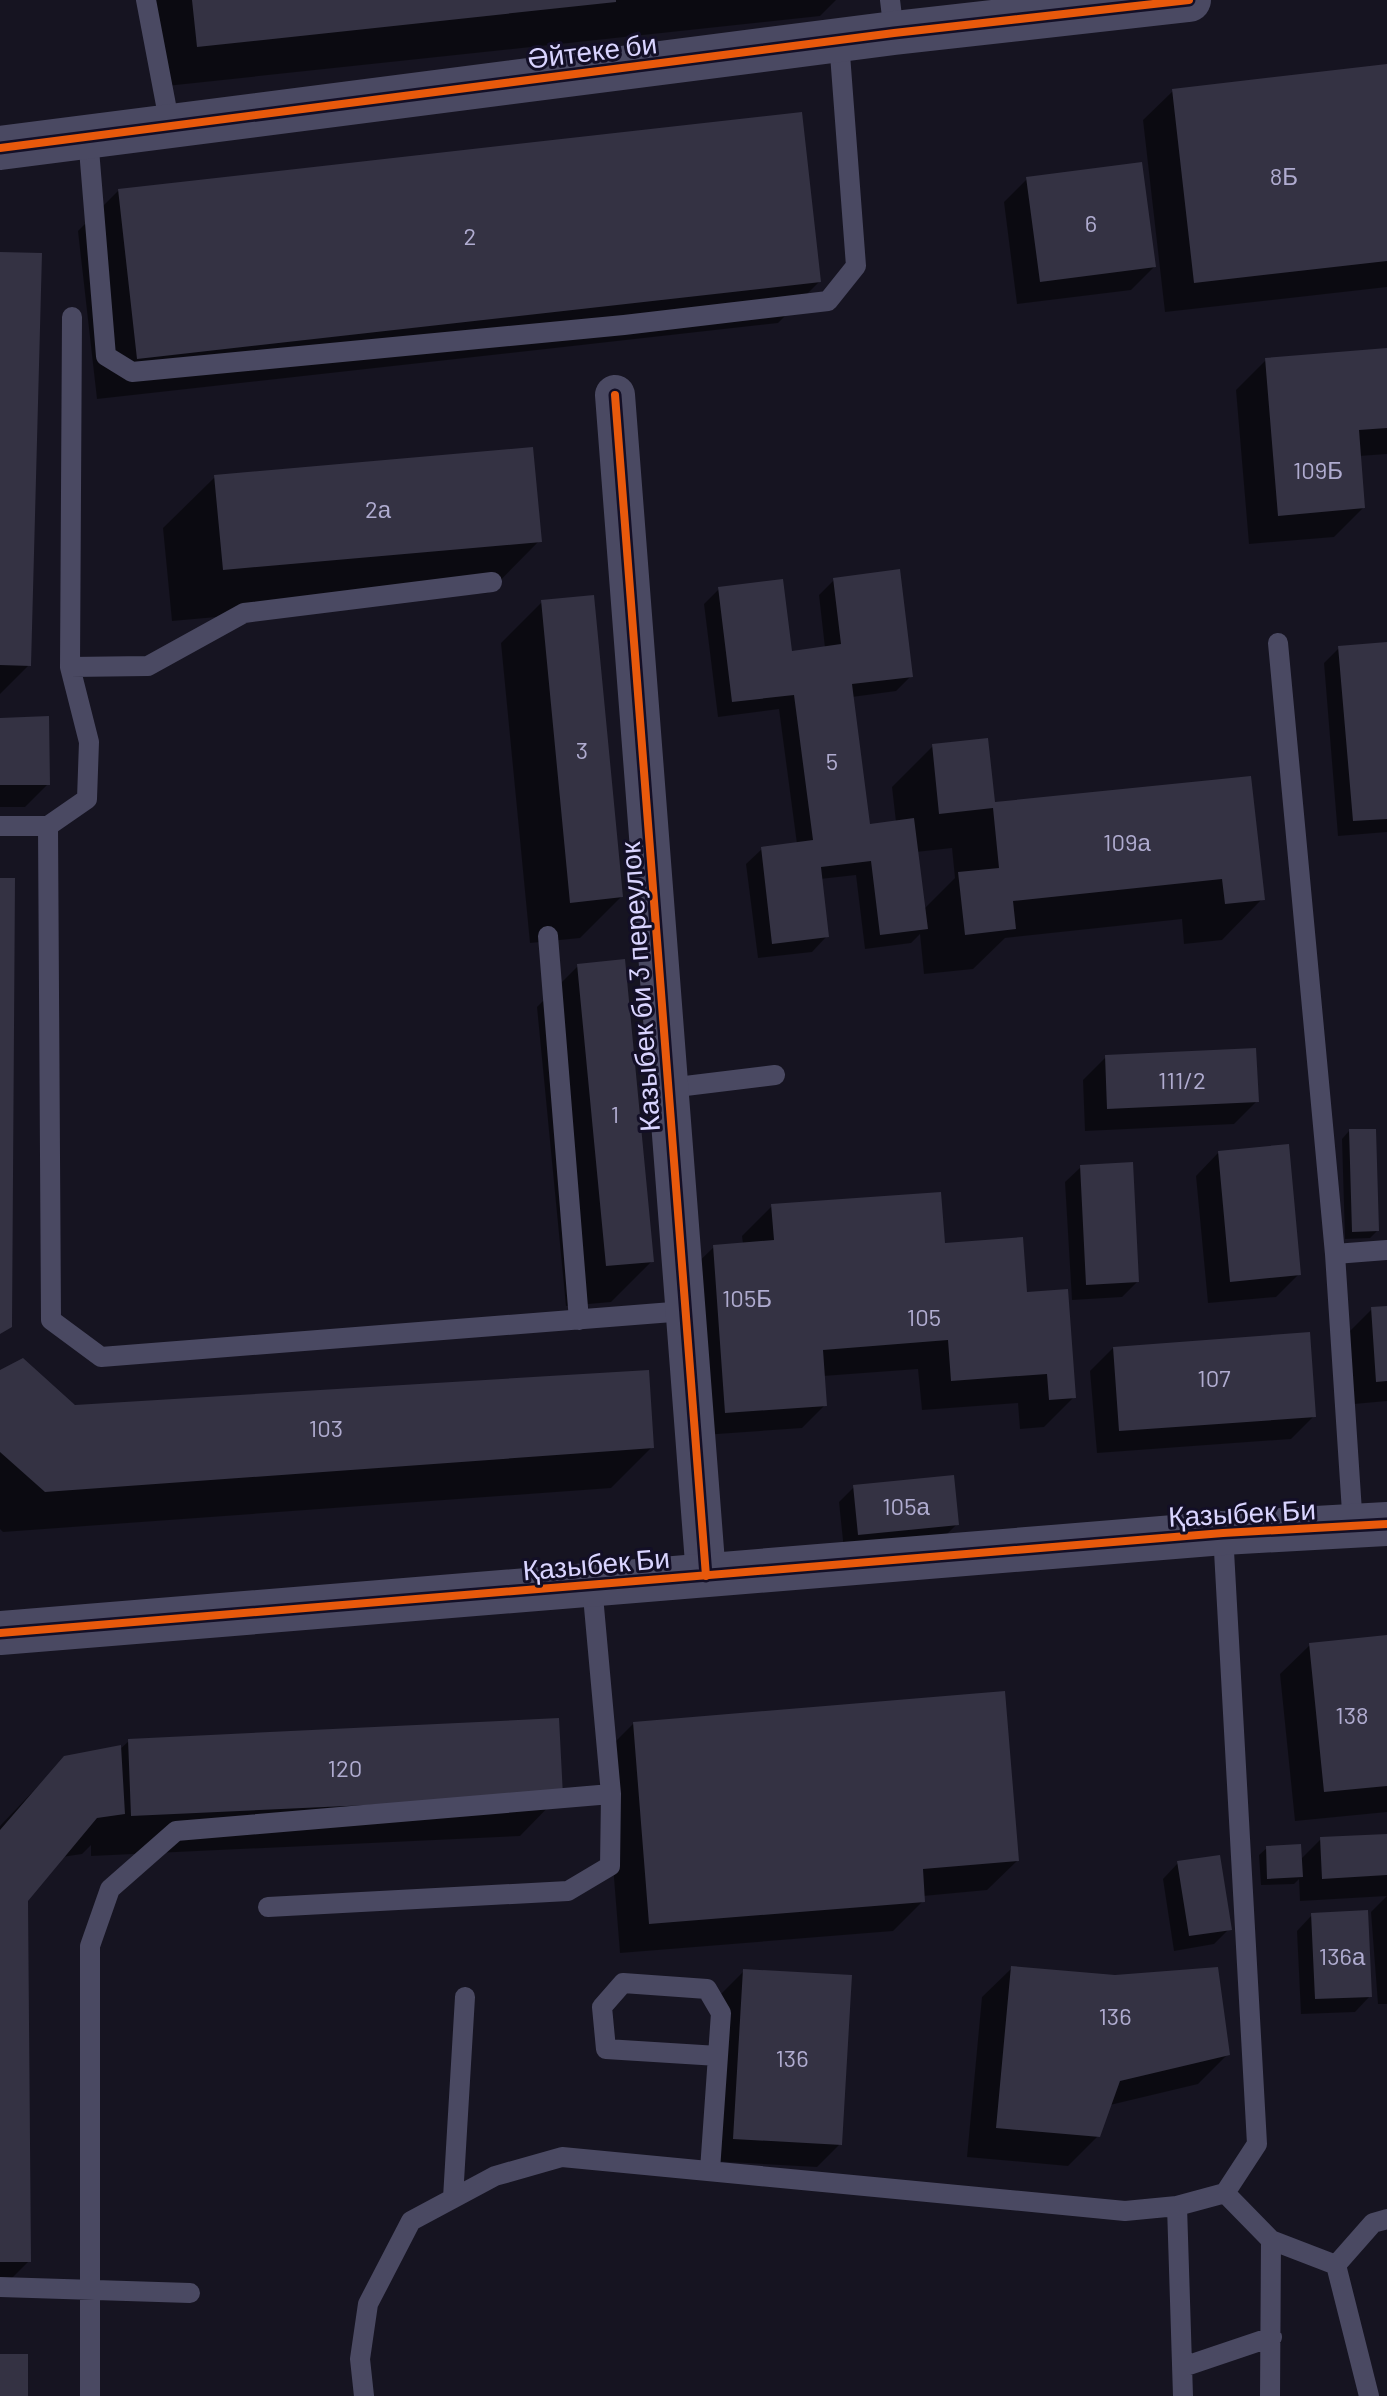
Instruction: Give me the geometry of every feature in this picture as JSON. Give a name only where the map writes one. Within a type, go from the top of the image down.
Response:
[{"type":"street","name":"Әйтеке би","points":[[0,148],[839,41],[892,17],[1189,0]]},
{"type":"street","name":"Казыбек би 3 переулок","points":[[615,395],[706,1576]]},
{"type":"street","name":"Қазыбек Би","points":[[0,1633],[1223,1533],[1370,1526]]},
{"type":"lane","points":[[146,0],[170,126]]},
{"type":"lane","points":[[88,137],[106,356],[132,372],[624,325],[828,301],[856,266],[839,41]]},
{"type":"lane","points":[[0,826],[48,826],[87,799],[89,742],[70,667],[72,317]]},
{"type":"lane","points":[[70,667],[148,666],[244,613],[492,582]]},
{"type":"lane","points":[[1278,643],[1335,1254],[1370,1526]]},
{"type":"lane","points":[[48,826],[51,1320],[101,1357],[685,1311]]},
{"type":"lane","points":[[548,936],[579,1320]]},
{"type":"lane","points":[[669,1088],[775,1075]]},
{"type":"lane","points":[[1335,1254],[1387,1250]]},
{"type":"lane","points":[[364,2396],[360,2359],[368,2304],[411,2221],[495,2176],[562,2157],[1125,2211],[1177,2206],[1225,2193],[1257,2144],[1223,1533]]},
{"type":"lane","points":[[268,1907],[568,1891],[610,1866],[611,1794],[592,1585]]},
{"type":"lane","points":[[90,2396],[90,1946],[110,1889],[176,1831],[611,1794]]},
{"type":"lane","points":[[710,2170],[718,2056],[721,2013],[707,1989],[623,1983],[602,2007],[606,2049],[718,2056]]},
{"type":"lane","points":[[453,2198],[465,1997]]},
{"type":"lane","points":[[1225,2193],[1271,2240],[1336,2265]]},
{"type":"lane","points":[[1177,2206],[1183,2396]]},
{"type":"lane","points":[[1336,2265],[1373,2223],[1387,2219]]},
{"type":"lane","points":[[1270,2396],[1271,2240]]},
{"type":"lane","points":[[1336,2265],[1369,2396]]},
{"type":"lane","points":[[0,2287],[190,2293]]},
{"type":"lane","points":[[1183,2367],[1272,2337]]},
{"type":"building","points":[[192,0],[616,0],[616,2],[197,47]]},
{"type":"building","points":[[1387,64],[1387,261],[1194,283],[1172,89]]},
{"type":"building","points":[[802,112],[821,282],[137,359],[118,189]]},
{"type":"building","points":[[1142,162],[1156,267],[1040,282],[1026,177]]},
{"type":"building","points":[[0,252],[42,253],[31,666],[0,665]]},
{"type":"building","points":[[1387,348],[1387,428],[1359,430],[1365,508],[1278,516],[1265,358]]},
{"type":"building","points":[[533,447],[542,542],[223,570],[214,475]]},
{"type":"building","points":[[900,569],[913,677],[852,684],[870,824],[914,818],[928,929],[880,935],[871,861],[821,867],[829,937],[772,944],[761,847],[813,840],[794,695],[732,702],[718,587],[783,579],[792,651],[841,644],[833,578]]},
{"type":"building","points":[[594,595],[623,897],[570,903],[541,600]]},
{"type":"building","points":[[1387,642],[1387,819],[1353,821],[1338,646]]},
{"type":"building","points":[[49,716],[50,785],[0,785],[0,718]]},
{"type":"building","points":[[988,738],[995,802],[1251,776],[1265,900],[1225,904],[1222,879],[1013,901],[1016,929],[965,935],[958,872],[999,868],[993,808],[939,814],[932,744]]},
{"type":"building","points":[[0,878],[15,878],[12,1327],[0,1334]]},
{"type":"building","points":[[625,959],[654,1262],[606,1266],[577,964]]},
{"type":"building","points":[[1256,1048],[1259,1102],[1107,1109],[1105,1055]]},
{"type":"building","points":[[1349,1129],[1376,1129],[1379,1231],[1352,1232]]},
{"type":"building","points":[[1289,1144],[1301,1275],[1230,1282],[1218,1151]]},
{"type":"building","points":[[1133,1162],[1139,1282],[1086,1285],[1080,1165]]},
{"type":"building","points":[[941,1192],[945,1243],[1023,1237],[1027,1292],[1068,1289],[1076,1398],[1049,1400],[1047,1374],[951,1381],[948,1340],[823,1350],[827,1406],[725,1413],[713,1245],[774,1240],[771,1204]]},
{"type":"building","points":[[1387,1306],[1387,1381],[1376,1382],[1371,1307]]},
{"type":"building","points":[[1310,1332],[1316,1417],[1119,1431],[1113,1347]]},
{"type":"building","points":[[23,1358],[75,1405],[649,1370],[654,1448],[45,1492],[0,1452],[0,1370]]},
{"type":"building","points":[[954,1475],[959,1525],[858,1535],[853,1485]]},
{"type":"building","points":[[1387,1635],[1387,1786],[1324,1792],[1309,1643]]},
{"type":"building","points":[[1005,1691],[1019,1861],[923,1869],[925,1902],[649,1924],[633,1722]]},
{"type":"building","points":[[559,1718],[563,1796],[131,1816],[128,1739]]},
{"type":"building","points":[[121,1745],[125,1814],[97,1818],[28,1901],[31,2262],[0,2262],[0,1830],[64,1756]]},
{"type":"building","points":[[1387,1834],[1387,1875],[1322,1879],[1320,1837]]},
{"type":"building","points":[[1301,1844],[1303,1877],[1267,1879],[1266,1846]]},
{"type":"building","points":[[1220,1855],[1232,1930],[1189,1936],[1177,1861]]},
{"type":"building","points":[[1368,1910],[1372,1997],[1315,1999],[1311,1913]]},
{"type":"building","points":[[1011,1966],[1115,1975],[1218,1967],[1230,2055],[1120,2081],[1100,2137],[996,2128]]},
{"type":"building","points":[[743,1969],[852,1975],[842,2145],[733,2139]]},
{"type":"building","points":[[0,2354],[28,2354],[28,2396],[0,2396]]},
{"type":"cycle path","points":[[0,148],[894,33],[1189,0]]},
{"type":"cycle path","points":[[615,395],[706,1576]]},
{"type":"cycle path","points":[[0,1633],[1223,1533],[1387,1524]]}]
